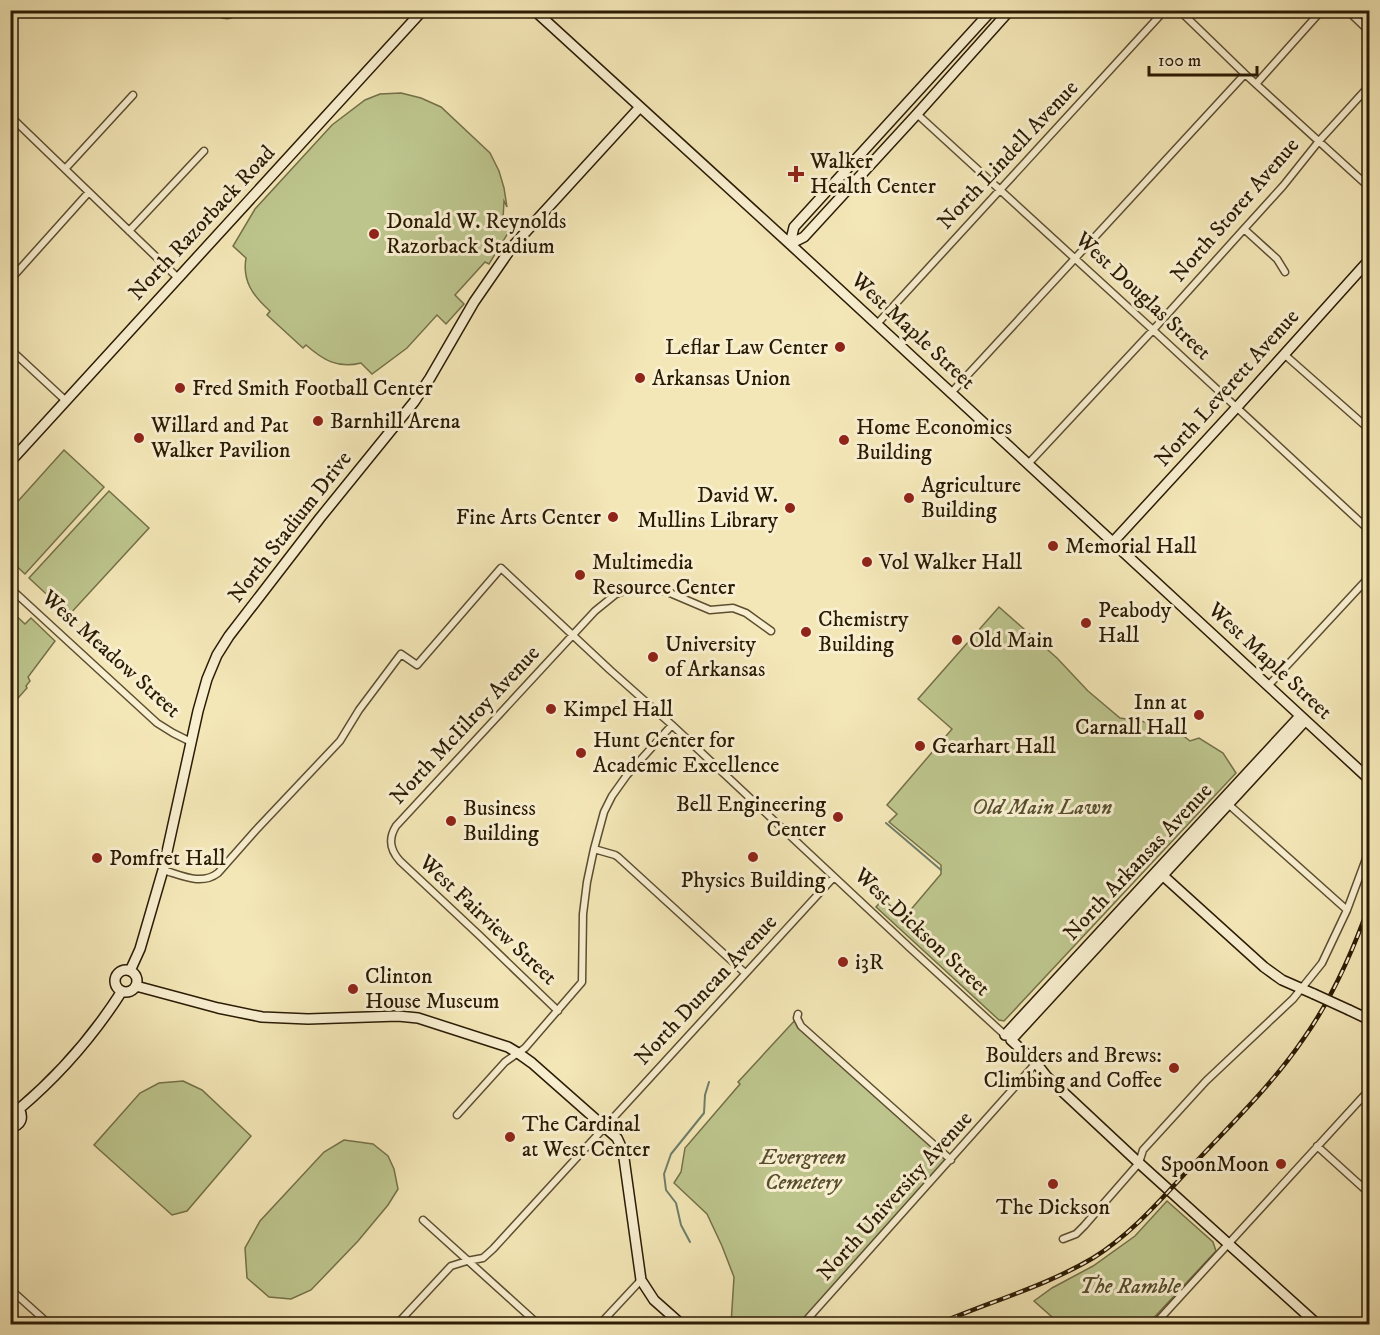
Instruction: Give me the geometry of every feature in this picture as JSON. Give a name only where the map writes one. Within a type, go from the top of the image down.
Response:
[{"type":"street","points":[[216,10],[223,15],[236,10]]},
{"type":"street","name":"North Razorback Road","points":[[10,462],[423,10]]},
{"type":"street","name":"West Maple Street","points":[[534,10],[1370,780]]},
{"type":"street","points":[[790,244],[794,227],[992,10]]},
{"type":"street","points":[[790,244],[804,237],[1010,10]]},
{"type":"street","name":"North Lindell Avenue","points":[[877,324],[1165,10]]},
{"type":"street","points":[[1179,10],[1245,74],[1370,188]]},
{"type":"street","points":[[1256,84],[1322,10]]},
{"type":"street","points":[[1347,10],[1370,32]]},
{"type":"street","points":[[951,393],[1245,74]]},
{"type":"street","name":"North Storer Avenue","points":[[1028,464],[1154,330],[1370,85]]},
{"type":"street","points":[[65,169],[133,95]]},
{"type":"street","name":"North Stadium Drive","points":[[130,971],[140,949],[163,870],[198,711],[217,655],[229,636],[320,518],[414,402],[474,302],[512,247],[640,107]]},
{"type":"street","name":"West Douglas Street","points":[[917,114],[1370,531]]},
{"type":"street","points":[[10,116],[178,278]]},
{"type":"street","points":[[129,231],[204,152]]},
{"type":"street","points":[[10,280],[89,192]]},
{"type":"street","points":[[1244,229],[1277,259],[1285,272]]},
{"type":"street","name":"North Leverett Avenue","points":[[1113,542],[1370,260]]},
{"type":"street","points":[[10,349],[65,400]]},
{"type":"street","points":[[1285,355],[1370,430]]},
{"type":"street","name":"West Dickson Street","points":[[163,870],[196,879],[212,878],[218,873],[340,741],[359,710],[401,654],[417,665],[501,568],[1036,1063],[1047,1077],[1139,1163],[1317,1324]]},
{"type":"street","points":[[1268,686],[1370,576]]},
{"type":"street","name":"North McIilroy Avenue","points":[[395,856],[391,842],[396,826],[595,611],[616,594],[633,588],[649,587],[710,609],[740,610],[771,631]]},
{"type":"street","name":"West Meadow Street","points":[[10,588],[157,723],[191,742]]},
{"type":"street","name":"North Arkansas Avenue","points":[[1008,1037],[1302,718]]},
{"type":"street","points":[[457,1115],[505,1062],[525,1048],[582,982],[586,882],[604,812],[627,775],[672,725]]},
{"type":"street","points":[[1225,801],[1347,910]]},
{"type":"street","points":[[1063,1239],[1076,1234],[1139,1163],[1143,1150],[1206,1082],[1274,1018],[1322,963],[1347,910],[1370,848]]},
{"type":"street","points":[[594,849],[618,857],[745,973]]},
{"type":"street","name":"West Fairview Street","points":[[395,856],[558,1011]]},
{"type":"street","points":[[1160,872],[1264,967],[1282,980],[1370,1020]]},
{"type":"street","name":"North Duncan Avenue","points":[[397,1324],[451,1266],[483,1258],[493,1250],[834,878]]},
{"type":"street","points":[[122,971],[130,971],[136,976],[136,986],[130,991],[122,991],[116,985],[116,977],[122,971]]},
{"type":"street","points":[[136,986],[262,1017],[308,1019],[398,1016],[418,1018],[508,1047],[518,1053],[550,1078],[617,1138],[623,1151],[641,1280],[654,1300],[681,1324]]},
{"type":"street","points":[[10,1127],[17,1126],[22,1118],[15,1108],[36,1095],[66,1063],[109,1011],[122,991]]},
{"type":"street","points":[[798,1014],[797,1018],[801,1026],[951,1160]]},
{"type":"street","name":"North University Avenue","points":[[803,1324],[1036,1063]]},
{"type":"street","points":[[1155,1324],[1370,1089]]},
{"type":"street","points":[[1317,1146],[1370,1194]]},
{"type":"street","points":[[423,1220],[538,1324]]},
{"type":"street","points":[[600,1324],[641,1280]]},
{"type":"street","points":[[10,1290],[49,1324]]},
{"type":"green space","name":"Donald W. Reynolds Razorback Stadium","points":[[401,93],[421,98],[441,107],[490,153],[504,188],[507,207],[504,201],[503,219],[513,225],[489,264],[485,262],[455,295],[464,304],[446,324],[437,315],[407,348],[372,374],[361,363],[338,364],[325,359],[306,345],[303,348],[267,315],[270,311],[254,294],[247,281],[246,258],[233,246],[255,209],[332,125],[365,100],[380,94]]},
{"type":"green space","points":[[64,450],[104,487],[25,574],[11,561],[11,509]]},
{"type":"green space","points":[[109,491],[149,528],[69,615],[29,578]]},
{"type":"green space","name":"Old Main Lawn","points":[[999,607],[1120,718],[1171,726],[1190,741],[1199,738],[1223,753],[1236,773],[1004,1021],[999,1020],[876,907],[883,899],[899,913],[908,913],[941,874],[941,865],[889,822],[897,814],[887,805],[952,729],[918,699]]},
{"type":"green space","points":[[11,611],[25,624],[31,618],[55,641],[28,677],[30,681],[27,688],[11,706]]},
{"type":"green space","name":"Evergreen Cemetery","points":[[797,1018],[951,1160],[803,1324],[731,1324],[734,1277],[722,1246],[707,1214],[674,1183],[681,1172],[685,1148],[740,1084],[738,1082]]},
{"type":"green space","points":[[183,1081],[202,1090],[251,1136],[187,1211],[172,1215],[94,1145],[140,1093],[159,1083]]},
{"type":"green space","points":[[344,1140],[373,1144],[388,1156],[394,1169],[398,1189],[388,1205],[358,1241],[311,1290],[291,1299],[269,1297],[247,1278],[245,1248],[260,1221],[324,1152]]},
{"type":"green space","name":"The Ramble","points":[[1167,1201],[1213,1242],[1216,1251],[1148,1324],[1060,1324],[1034,1301],[1052,1288],[1093,1266],[1135,1236]]},
{"type":"waterway","points":[[886,823],[941,870]]},
{"type":"waterway","points":[[690,1242],[681,1225],[676,1203],[666,1190],[664,1174],[671,1154],[704,1113],[705,1095],[709,1082]]},
{"type":"railway","points":[[938,1324],[1075,1268],[1121,1238],[1146,1215],[1251,1103],[1292,1055],[1333,990],[1357,939],[1370,903]]},
{"type":"place","name":"Walker Health Center","points":[[796,174]]},
{"type":"place","name":"Donald W. Reynolds Razorback Stadium","points":[[374,234]]},
{"type":"place","name":"Leflar Law Center","points":[[840,347]]},
{"type":"place","name":"Arkansas Union","points":[[640,378]]},
{"type":"place","name":"Fred Smith Football Center","points":[[180,388]]},
{"type":"place","name":"Barnhill Arena","points":[[318,421]]},
{"type":"place","name":"Willard and Pat Walker Pavilion","points":[[139,438]]},
{"type":"place","name":"Home Economics Building","points":[[844,440]]},
{"type":"place","name":"Agriculture Building","points":[[909,498]]},
{"type":"place","name":"David W. Mullins Library","points":[[790,508]]},
{"type":"place","name":"Fine Arts Center","points":[[613,517]]},
{"type":"place","name":"Memorial Hall","points":[[1053,546]]},
{"type":"place","name":"Vol Walker Hall","points":[[867,562]]},
{"type":"place","name":"Multimedia Resource Center","points":[[580,575]]},
{"type":"place","name":"Peabody Hall","points":[[1086,623]]},
{"type":"place","name":"Chemistry Building","points":[[806,632]]},
{"type":"place","name":"Old Main","points":[[957,640]]},
{"type":"place","name":"University of Arkansas","points":[[653,657]]},
{"type":"place","name":"Kimpel Hall","points":[[551,709]]},
{"type":"place","name":"Inn at Carnall Hall","points":[[1199,715]]},
{"type":"place","name":"Gearhart Hall","points":[[920,746]]},
{"type":"place","name":"Hunt Center for Academic Excellence","points":[[581,753]]},
{"type":"place","name":"Bell Engineering Center","points":[[838,817]]},
{"type":"place","name":"Business Building","points":[[451,821]]},
{"type":"place","name":"Physics Building","points":[[753,857]]},
{"type":"place","name":"Pomfret Hall","points":[[97,858]]},
{"type":"place","name":"i3R","points":[[843,962]]},
{"type":"place","name":"Clinton House Museum","points":[[353,989]]},
{"type":"place","name":"Boulders and Brews: Climbing and Coffee","points":[[1174,1068]]},
{"type":"place","name":"The Cardinal at West Center","points":[[510,1137]]},
{"type":"place","name":"SpoonMoon","points":[[1281,1164]]},
{"type":"place","name":"The Dickson","points":[[1053,1184]]}]
